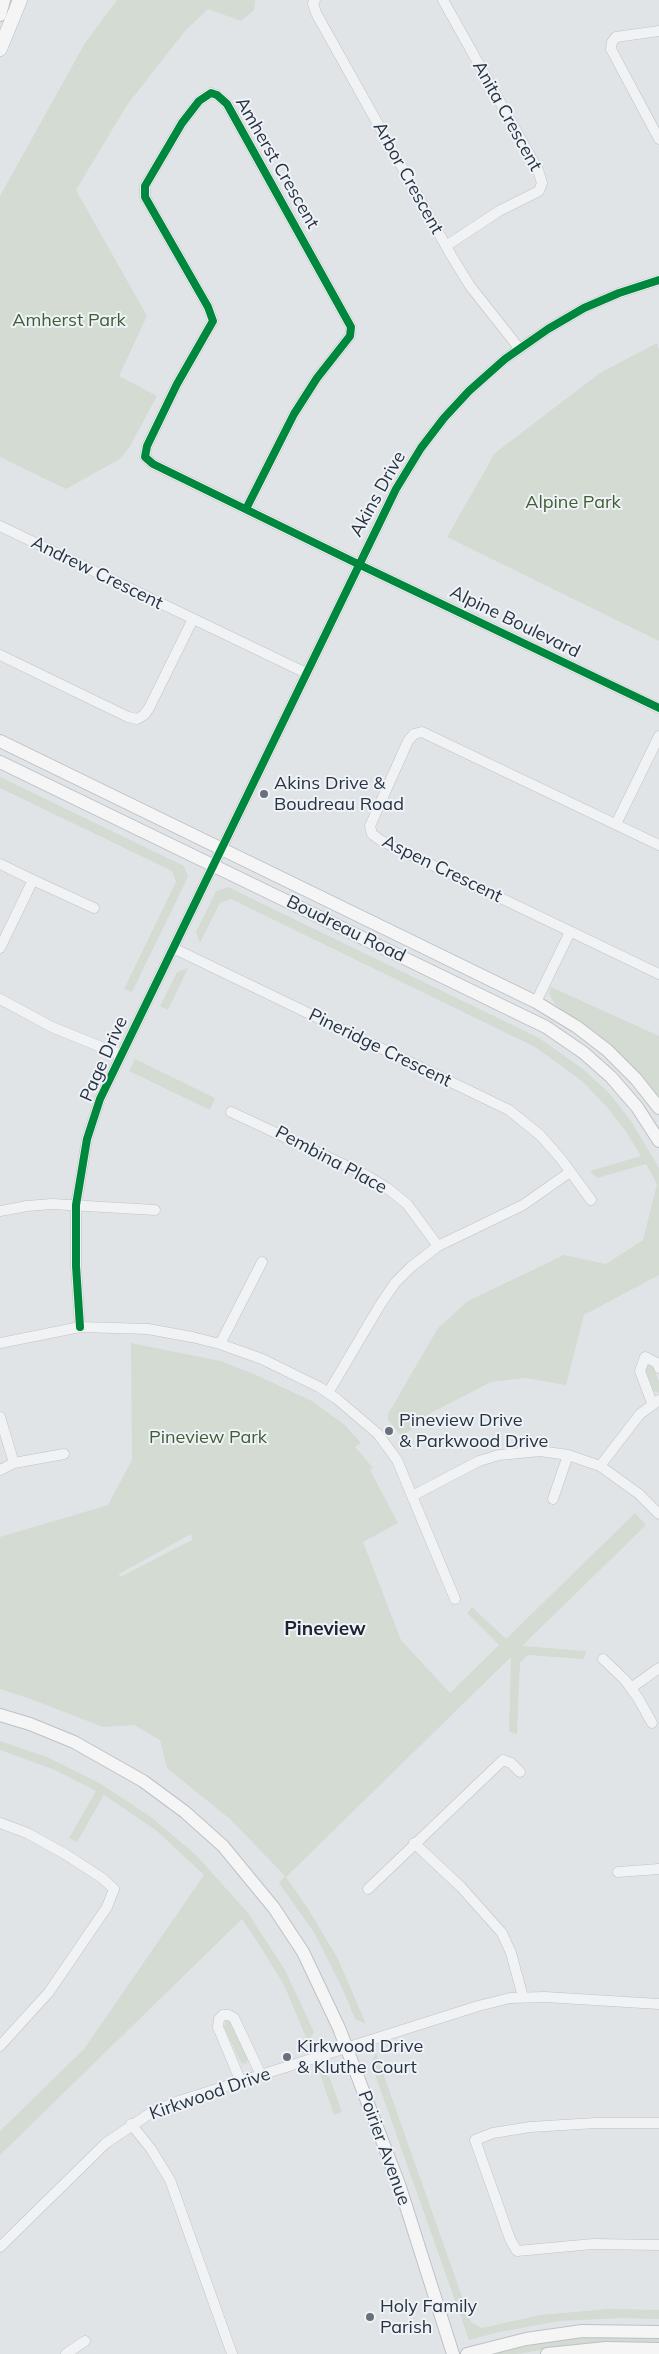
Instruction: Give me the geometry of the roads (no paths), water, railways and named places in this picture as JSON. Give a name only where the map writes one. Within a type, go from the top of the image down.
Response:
[{"type":"highway","points":[[0,48],[20,0]]},
{"type":"main road","points":[[0,14],[4,0]]},
{"type":"main road","name":"Boudreau Road","points":[[0,741],[536,1002],[577,1027],[608,1050],[636,1079],[658,1107]]},
{"type":"main road","name":"Boudreau Road","points":[[0,762],[513,1010],[559,1036],[596,1064],[624,1091],[647,1121],[659,1141]]},
{"type":"main road","name":"Poirier Avenue","points":[[0,1715],[30,1724],[74,1742],[123,1768],[164,1796],[217,1840],[258,1886],[290,1930],[319,1985],[346,2048],[400,2187],[453,2354]]},
{"type":"main road","points":[[467,2354],[526,2339],[582,2331],[659,2332]]},
{"type":"main road","points":[[547,2354],[606,2348],[659,2349]]},
{"type":"street","name":"Arbor Crescent","points":[[315,0],[313,3],[316,13],[446,246],[470,286],[518,348]]},
{"type":"street","name":"Anita Crescent","points":[[443,0],[538,170],[542,183],[539,191],[499,211],[446,246]]},
{"type":"street","points":[[659,31],[616,37],[612,42],[611,48],[659,139]]},
{"type":"street","name":"Amherst Crescent","points":[[246,509],[294,414],[317,378],[348,339],[351,327],[227,104],[217,95],[211,93],[199,101],[182,123],[144,186],[145,197],[208,307],[213,321],[177,384],[147,446],[145,457],[153,464],[358,564]]},
{"type":"street","name":"Akins Drive","points":[[220,849],[396,489],[427,441],[469,391],[518,348],[584,308],[619,293],[659,280]]},
{"type":"street","name":"Andrew Crescent","points":[[0,526],[306,673]]},
{"type":"street","name":"Alpine Boulevard","points":[[358,564],[659,708]]},
{"type":"street","points":[[0,655],[128,717],[137,719],[144,716],[150,708],[193,619]]},
{"type":"street","name":"Aspen Crescent","points":[[659,845],[422,732],[414,734],[408,741],[372,817],[370,831],[375,837],[659,974]]},
{"type":"street","points":[[616,824],[659,736]]},
{"type":"street","name":"Page Drive","points":[[80,1327],[76,1266],[76,1205],[87,1139],[100,1099],[220,849]]},
{"type":"street","points":[[0,864],[94,908]]},
{"type":"street","points":[[0,948],[33,880]]},
{"type":"street","points":[[536,1002],[570,932]]},
{"type":"street","name":"Pineridge Crescent","points":[[173,948],[508,1110],[540,1135],[591,1200]]},
{"type":"street","points":[[0,999],[52,1027],[121,1054]]},
{"type":"street","name":"Pembina Place","points":[[231,1112],[355,1169],[387,1188],[407,1204],[438,1246]]},
{"type":"street","points":[[328,1393],[395,1283],[411,1267],[438,1246],[523,1205],[570,1172]]},
{"type":"street","points":[[0,1211],[28,1206],[76,1205],[155,1210]]},
{"type":"street","points":[[220,1344],[262,1262]]},
{"type":"street","points":[[0,1343],[80,1327],[148,1329],[220,1344],[262,1359],[328,1393],[378,1434],[397,1460],[455,1599]]},
{"type":"street","points":[[600,1466],[640,1414],[656,1401],[640,1371],[645,1357],[657,1363],[659,1368]]},
{"type":"street","points":[[0,1416],[14,1463]]},
{"type":"street","points":[[412,1496],[457,1472],[499,1455],[540,1451],[568,1454],[600,1466],[639,1494],[659,1514]]},
{"type":"street","points":[[0,1470],[14,1463],[64,1454]]},
{"type":"street","points":[[553,1499],[568,1454]]},
{"type":"street","points":[[603,1659],[631,1688],[652,1723]]},
{"type":"street","points":[[631,1688],[659,1668]]},
{"type":"street","points":[[368,1889],[503,1760],[511,1763],[520,1772]]},
{"type":"street","points":[[0,1823],[27,1834],[65,1854],[102,1878],[114,1889],[107,1907],[49,1992],[0,2046]]},
{"type":"street","points":[[414,1843],[461,1887],[502,1933],[511,1953],[523,1997]]},
{"type":"street","points":[[618,1872],[659,1870]]},
{"type":"street","name":"Kirkwood Drive","points":[[0,2246],[106,2143],[131,2124],[152,2112],[179,2101],[478,2006],[523,1997],[659,2004]]},
{"type":"street","points":[[241,2082],[218,2028],[219,2019],[223,2015],[229,2015],[234,2018],[261,2076]]},
{"type":"street","points":[[659,2123],[596,2122],[530,2127],[493,2133],[475,2140],[510,2239],[517,2251],[592,2244],[659,2245]]},
{"type":"street","points":[[131,2124],[150,2148],[170,2180],[232,2354]]},
{"type":"street","points":[[66,2354],[85,2341]]},
{"type":"place","name":"Akins Drive & Boudreau Road","points":[[264,794]]},
{"type":"place","name":"Pineview Drive & Parkwood Drive","points":[[389,1431]]},
{"type":"place","name":"Kirkwood Drive & Kluthe Court","points":[[287,2057]]},
{"type":"place","name":"Holy Family Parish","points":[[370,2317]]},
{"type":"district","name":"Pineview","points":[[325,1629]]},
{"type":"park label","name":"Amherst Park","points":[[69,321]]},
{"type":"park label","name":"Alpine Park","points":[[573,503]]},
{"type":"park label","name":"Pineview Park","points":[[208,1438]]}]
